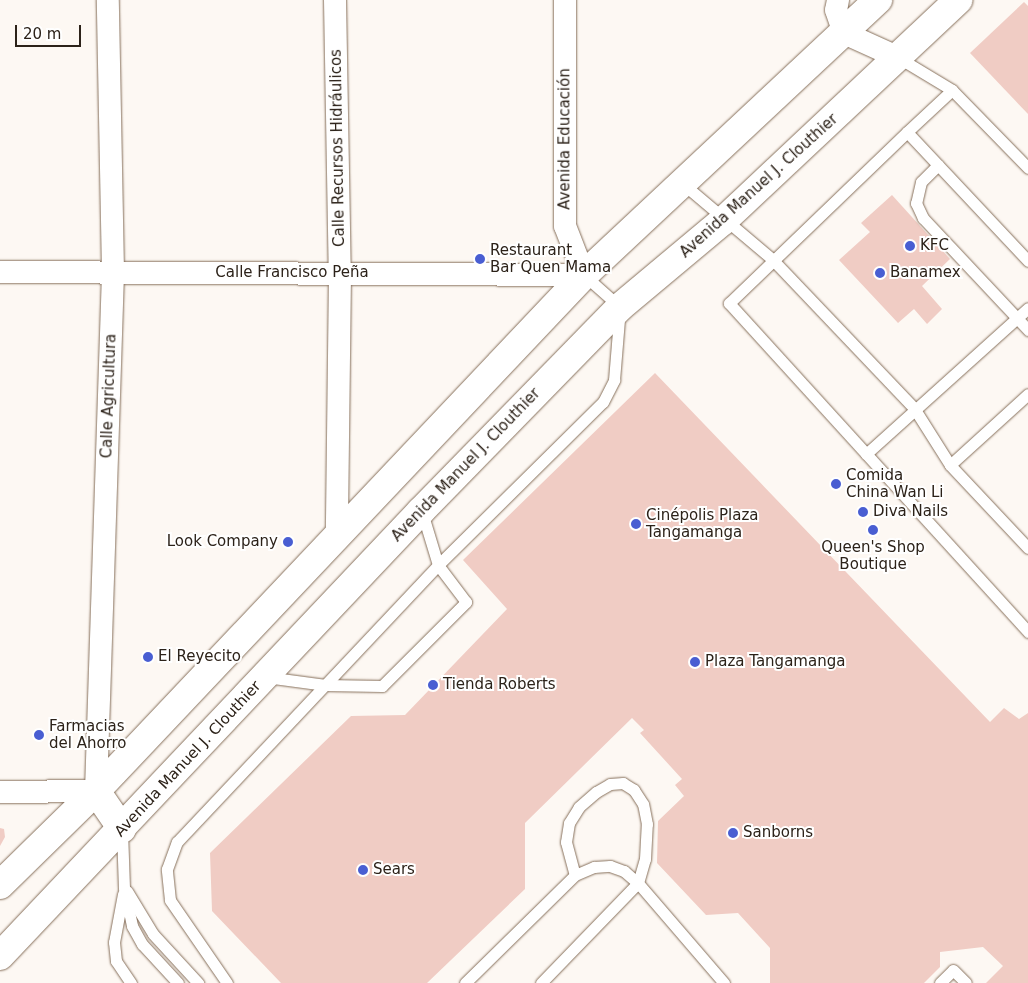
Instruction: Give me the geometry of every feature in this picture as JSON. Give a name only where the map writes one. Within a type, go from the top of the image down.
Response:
[{"type":"main road","points":[[0,885],[96,791],[584,275],[878,0]]},
{"type":"main road","name":"Avenida Manuel J. Clouthier","points":[[0,956],[421,511],[620,307],[723,221],[899,58],[958,0]]},
{"type":"main road","points":[[96,791],[122,829]]},
{"type":"street","name":"Calle Agricultura","points":[[96,791],[113,272],[108,0]]},
{"type":"street","name":"Calle Recursos Hidráulicos","points":[[335,0],[340,274],[338,535]]},
{"type":"street","name":"Avenida Educación","points":[[565,0],[565,226],[584,275]]},
{"type":"street","points":[[838,0],[836,10],[844,33],[899,58]]},
{"type":"street","name":"Calle Francisco Peña","points":[[0,272],[584,275]]},
{"type":"street","points":[[0,792],[96,791]]},
{"type":"lane","points":[[899,58],[952,90],[1028,168]]},
{"type":"lane","points":[[952,90],[772,259],[729,303],[1028,632]]},
{"type":"lane","points":[[907,132],[1028,261]]},
{"type":"lane","points":[[938,165],[921,182],[916,203],[923,218],[1028,330]]},
{"type":"lane","points":[[681,183],[723,221],[772,259],[914,408],[950,465],[1028,548]]},
{"type":"lane","points":[[227,983],[170,900],[166,869],[177,842],[438,565],[603,402],[614,380],[620,307],[584,275]]},
{"type":"lane","points":[[866,454],[914,408],[1028,308]]},
{"type":"lane","points":[[950,465],[1028,394]]},
{"type":"lane","points":[[265,677],[325,685],[382,686],[466,602],[438,565],[421,511]]},
{"type":"lane","points":[[541,983],[638,884],[645,859],[647,824],[643,804],[634,790],[623,783],[610,784],[596,792],[579,807],[569,823],[566,842],[574,875]]},
{"type":"lane","points":[[122,829],[124,888],[132,926],[142,944],[178,983]]},
{"type":"lane","points":[[465,983],[574,875],[594,867],[610,866],[624,871],[638,884],[724,983]]},
{"type":"lane","points":[[124,888],[114,942],[116,961],[131,983]]},
{"type":"lane","points":[[124,888],[153,934],[198,983]]},
{"type":"lane","points":[[940,983],[953,970],[966,983]]},
{"type":"building","points":[[1024,2],[1028,6],[1028,114],[970,53]]},
{"type":"building","points":[[892,195],[950,259],[922,286],[942,309],[927,324],[914,309],[898,323],[839,260],[870,232],[861,223]]},
{"type":"building","name":"Plaza Tangamanga","points":[[655,373],[990,722],[1004,708],[1019,719],[1028,713],[1028,983],[986,983],[1003,966],[983,947],[940,952],[940,967],[924,983],[770,983],[770,948],[738,913],[706,915],[657,863],[658,821],[684,796],[675,785],[682,779],[640,733],[644,730],[632,718],[525,823],[525,889],[427,983],[281,983],[212,911],[210,853],[351,716],[405,715],[507,609],[463,560]]},
{"type":"building","points":[[0,828],[4,829],[5,837],[0,846]]},
{"type":"place","name":"KFC","points":[[910,246]]},
{"type":"place","name":"Restaurant Bar Quen Mama","points":[[480,259]]},
{"type":"place","name":"Banamex","points":[[880,273]]},
{"type":"place","name":"Comida China Wan Li","points":[[836,484]]},
{"type":"place","name":"Diva Nails","points":[[863,512]]},
{"type":"place","name":"Cinépolis Plaza Tangamanga","points":[[636,524]]},
{"type":"place","name":"Queen's Shop Boutique","points":[[873,530]]},
{"type":"place","name":"Look Company","points":[[288,542]]},
{"type":"place","name":"El Reyecito","points":[[148,657]]},
{"type":"place","name":"Plaza Tangamanga","points":[[695,662]]},
{"type":"place","name":"Tienda Roberts","points":[[433,685]]},
{"type":"place","name":"Farmacias del Ahorro","points":[[39,735]]},
{"type":"place","name":"Sanborns","points":[[733,833]]},
{"type":"place","name":"Sears","points":[[363,870]]}]
